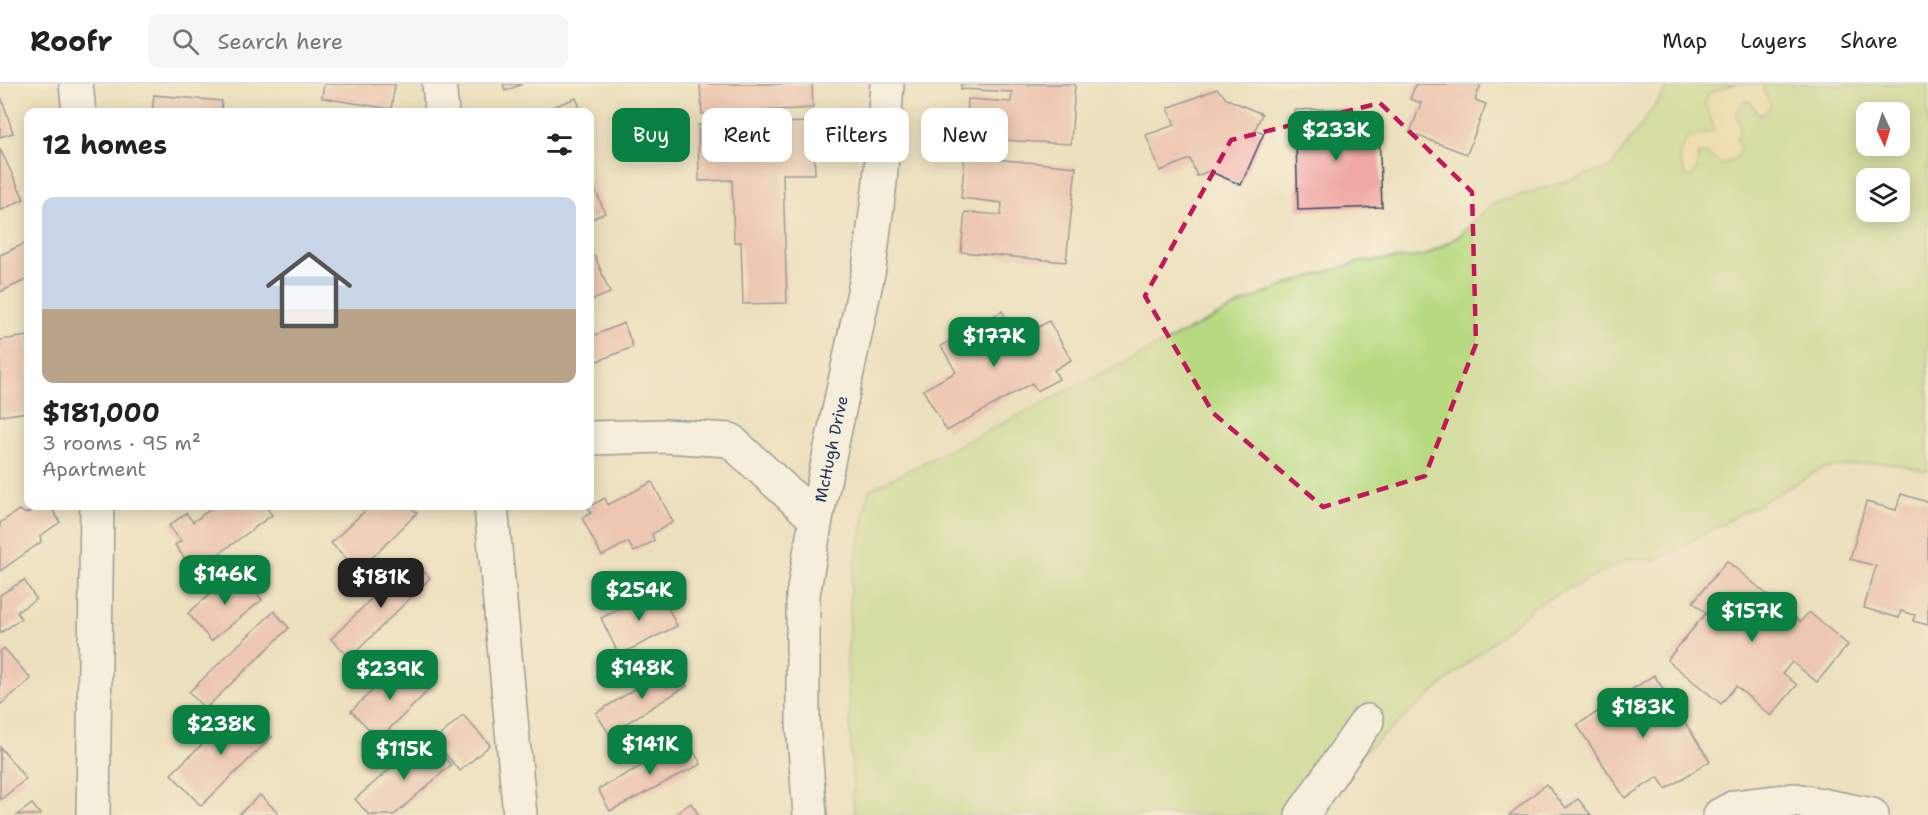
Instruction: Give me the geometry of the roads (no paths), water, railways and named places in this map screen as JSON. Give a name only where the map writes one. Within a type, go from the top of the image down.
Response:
[{"type":"street","points":[[75,84],[78,108]]},
{"type":"street","points":[[439,84],[442,108]]},
{"type":"street","name":"McHugh Drive","points":[[810,815],[803,723],[803,595],[816,519],[869,268],[880,182],[887,84]]},
{"type":"street","points":[[594,438],[665,436],[730,440],[816,519]]},
{"type":"street","points":[[93,815],[97,510]]},
{"type":"street","points":[[491,510],[520,815]]},
{"type":"street","points":[[1302,815],[1367,721]]},
{"type":"street","points":[[1720,815],[1735,807],[1795,800],[1872,815]]}]
